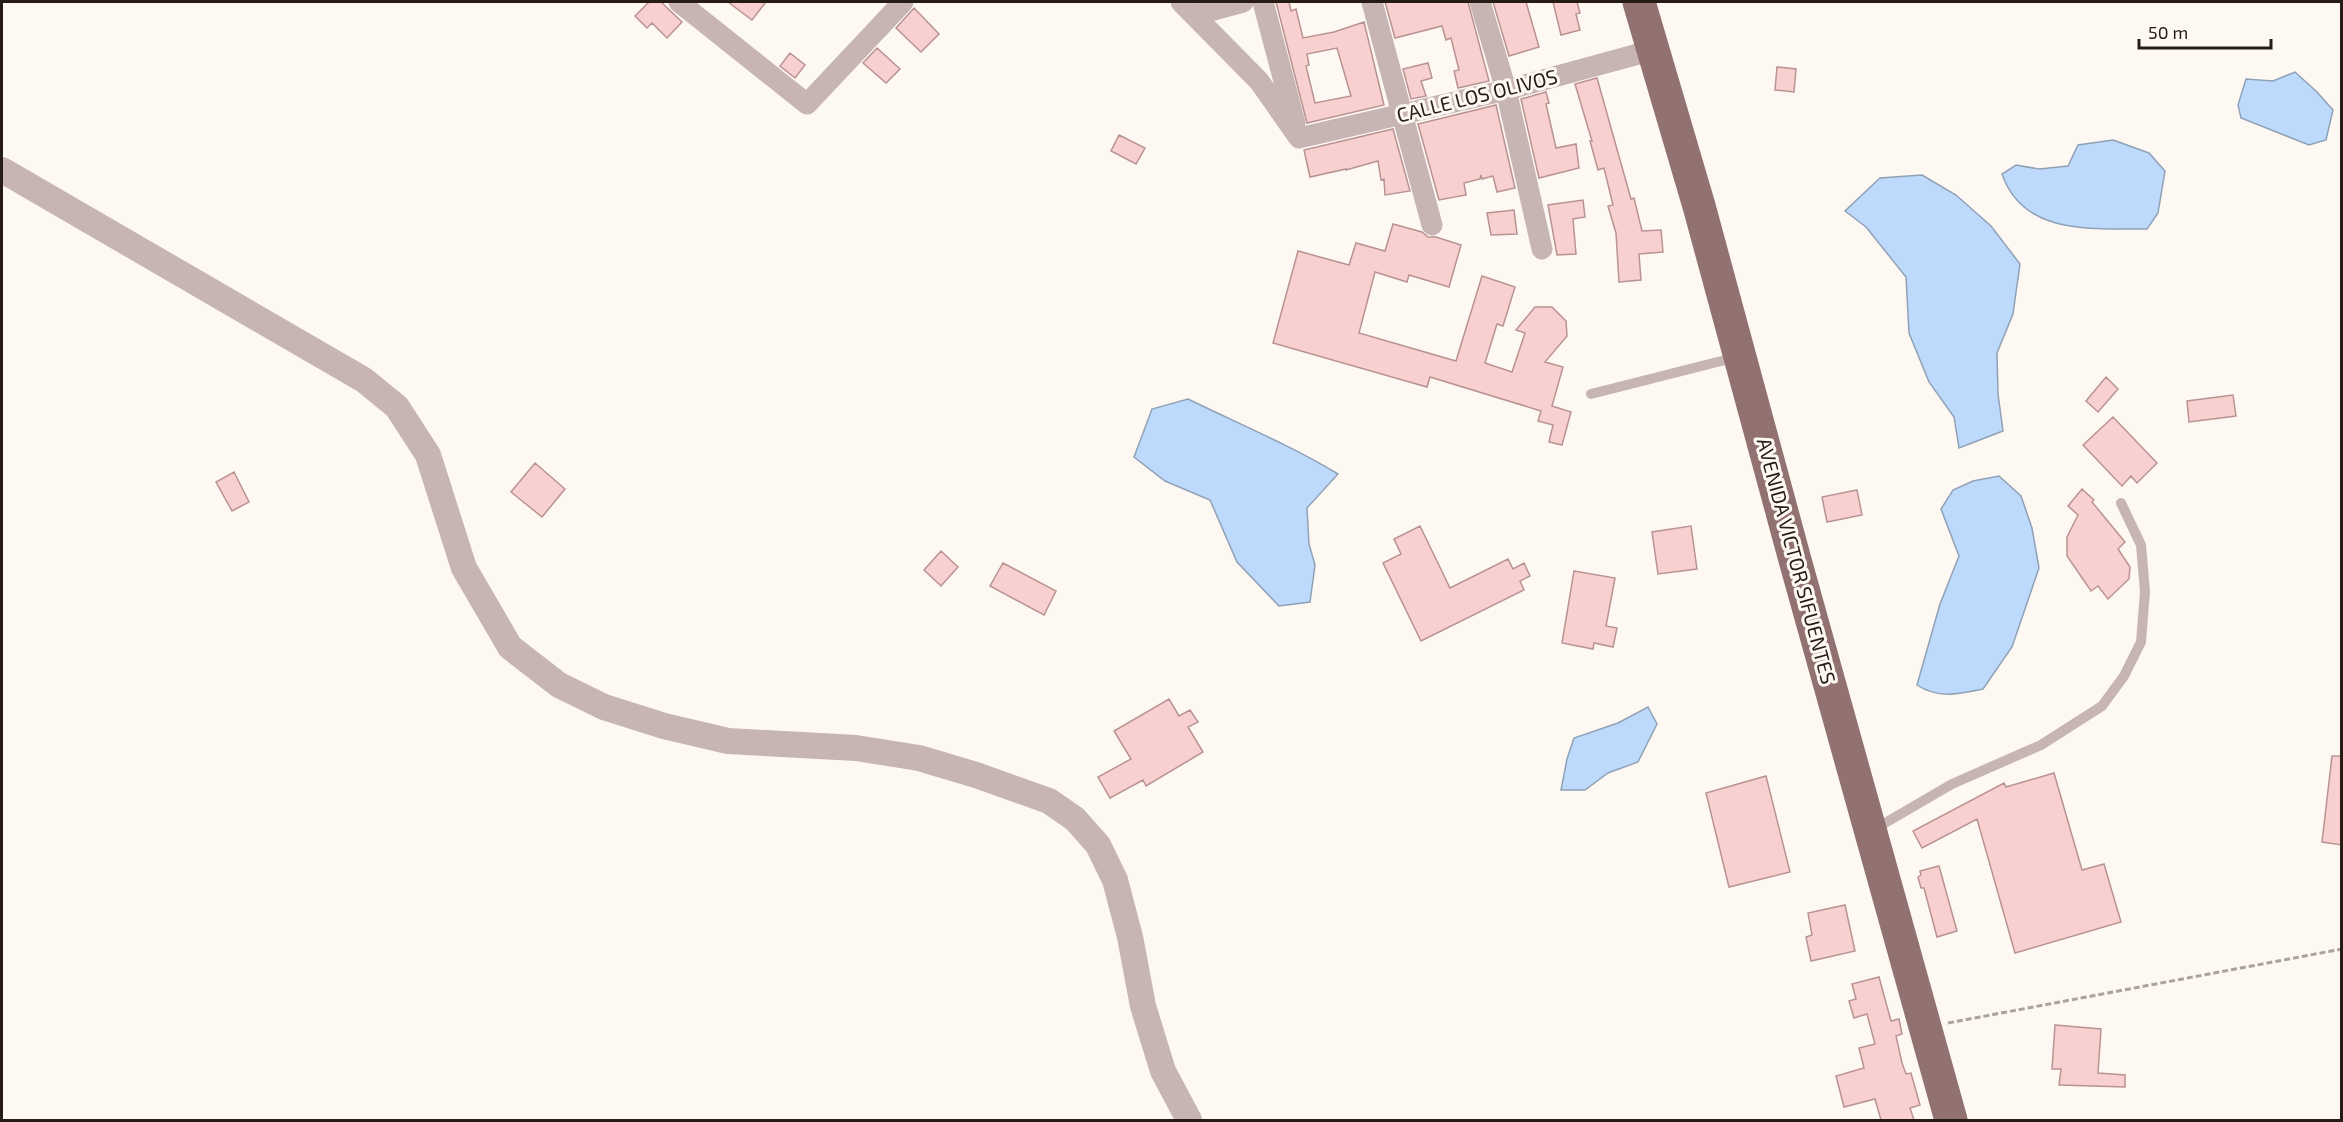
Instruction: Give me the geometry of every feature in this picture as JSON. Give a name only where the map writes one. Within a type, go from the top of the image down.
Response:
[{"type":"highway","name":"AVENIDA VICTOR SIFUENTES","points":[[1639,2],[1741,356],[1951,1120]]},
{"type":"street","points":[[679,2],[807,104],[903,2]]},
{"type":"street","points":[[1188,8],[1243,2]]},
{"type":"street","points":[[1263,2],[1299,138]]},
{"type":"street","points":[[1372,2],[1432,225]]},
{"type":"street","points":[[1480,2],[1506,90],[1542,249]]},
{"type":"street","points":[[1188,8],[1259,81],[1299,138]]},
{"type":"street","name":"CALLE LOS OLIVOS","points":[[1299,138],[1506,90],[1653,50]]},
{"type":"street","points":[[2,170],[364,380],[397,406],[428,455],[464,568],[498,628],[510,647],[559,685],[604,707],[664,726],[728,741],[856,748],[920,758],[1049,801],[1075,819],[1098,845],[1116,880],[1143,1006],[1163,1071],[1188,1120]]},
{"type":"lane","points":[[1591,394],[1741,356]]},
{"type":"lane","points":[[1870,832],[1952,784],[2041,745],[2102,706],[2124,676],[2141,642],[2145,592],[2141,545],[2121,502]]},
{"type":"path","points":[[1926,1027],[2342,949]]},
{"type":"water","points":[[2295,72],[2333,110],[2326,140],[2309,145],[2241,118],[2238,105],[2246,79],[2273,81]]},
{"type":"water","points":[[2113,140],[2149,153],[2165,171],[2158,213],[2147,229],[2084,228],[2044,219],[2026,209],[2012,194],[2002,174],[2016,165],[2039,169],[2068,166],[2078,145]]},
{"type":"water","points":[[1922,175],[1956,195],[1991,226],[2020,264],[2013,314],[1997,353],[1998,394],[2003,431],[1959,448],[1954,417],[1929,382],[1909,333],[1906,277],[1866,227],[1845,211],[1880,178]]},
{"type":"water","points":[[1188,399],[1283,444],[1338,474],[1307,508],[1309,544],[1315,565],[1310,602],[1279,606],[1237,562],[1210,500],[1165,481],[1134,457],[1152,409]]},
{"type":"water","points":[[1999,476],[2021,496],[2032,528],[2039,568],[2012,647],[1983,689],[1957,694],[1933,692],[1917,685],[1940,604],[1959,556],[1941,509],[1953,490],[1973,481]]},
{"type":"water","points":[[1648,707],[1657,724],[1638,762],[1608,773],[1585,790],[1561,790],[1574,738],[1618,723]]},
{"type":"building","points":[[649,2],[661,2],[682,22],[667,38],[652,23],[647,28],[635,16]]},
{"type":"building","points":[[728,2],[766,2],[752,20]]},
{"type":"building","points":[[1276,2],[1289,2],[1291,11],[1296,9],[1303,38],[1334,32],[1364,22],[1384,105],[1307,123]],"holes":[[[1337,48],[1351,96],[1315,103],[1306,66],[1309,65],[1307,54]]]},
{"type":"building","points":[[1385,2],[1468,2],[1489,81],[1458,88],[1454,71],[1459,70],[1451,38],[1446,40],[1442,26],[1395,38]]},
{"type":"building","points":[[1493,2],[1526,2],[1539,47],[1509,56]]},
{"type":"building","points":[[1553,2],[1577,2],[1580,13],[1576,14],[1580,30],[1561,35]]},
{"type":"building","points":[[914,8],[939,34],[921,52],[896,28]]},
{"type":"building","points":[[877,48],[900,69],[886,83],[863,63]]},
{"type":"building","points":[[790,53],[805,65],[795,78],[780,66]]},
{"type":"building","points":[[1428,63],[1432,78],[1421,81],[1426,96],[1411,99],[1403,69]]},
{"type":"building","points":[[1777,67],[1796,69],[1794,92],[1775,90]]},
{"type":"building","points":[[1597,78],[1642,231],[1661,230],[1663,252],[1639,254],[1641,280],[1619,282],[1616,233],[1608,206],[1613,205],[1604,168],[1598,170],[1575,84]]},
{"type":"building","points":[[1546,92],[1549,103],[1546,104],[1556,148],[1576,144],[1579,168],[1539,178],[1521,99]]},
{"type":"building","points":[[1496,105],[1515,188],[1497,192],[1493,176],[1482,179],[1481,175],[1480,179],[1464,183],[1466,195],[1439,200],[1418,124]]},
{"type":"building","points":[[1393,129],[1410,191],[1385,195],[1384,179],[1381,180],[1378,161],[1310,177],[1304,150]]},
{"type":"building","points":[[1119,135],[1145,148],[1136,164],[1111,151]]},
{"type":"building","points":[[1583,200],[1585,217],[1573,219],[1576,254],[1557,255],[1548,205]]},
{"type":"building","points":[[1514,210],[1517,234],[1491,235],[1487,213]]},
{"type":"building","points":[[1393,224],[1422,232],[1428,237],[1436,237],[1461,245],[1449,287],[1409,275],[1407,282],[1375,272],[1359,333],[1456,361],[1482,276],[1515,287],[1503,326],[1497,324],[1485,363],[1512,372],[1525,333],[1516,330],[1535,307],[1552,307],[1566,321],[1567,336],[1545,362],[1563,367],[1552,406],[1571,412],[1562,445],[1549,442],[1553,425],[1538,421],[1541,411],[1430,377],[1427,387],[1273,343],[1298,251],[1349,265],[1356,243],[1385,251]]},
{"type":"building","points":[[2106,377],[2118,389],[2098,412],[2086,401]]},
{"type":"building","points":[[2233,395],[2236,416],[2189,422],[2187,401]]},
{"type":"building","points":[[2113,417],[2157,463],[2137,483],[2131,476],[2122,486],[2083,445]]},
{"type":"building","points":[[535,463],[565,489],[542,517],[511,492]]},
{"type":"building","points":[[234,472],[249,502],[232,511],[216,482]]},
{"type":"building","points":[[2082,489],[2094,500],[2092,502],[2125,542],[2118,549],[2130,567],[2129,579],[2108,599],[2098,586],[2091,591],[2067,556],[2067,537],[2078,515],[2068,506]]},
{"type":"building","points":[[1857,490],[1862,515],[1827,522],[1822,497]]},
{"type":"building","points":[[1420,526],[1450,588],[1508,559],[1513,569],[1524,563],[1530,576],[1520,581],[1524,590],[1421,641],[1383,563],[1401,554],[1394,539]]},
{"type":"building","points":[[1691,526],[1697,569],[1658,574],[1652,532]]},
{"type":"building","points":[[941,551],[958,567],[941,586],[924,570]]},
{"type":"building","points":[[1003,563],[1056,591],[1044,615],[990,586]]},
{"type":"building","points":[[1574,571],[1615,578],[1606,626],[1617,628],[1613,647],[1594,643],[1593,649],[1562,643]]},
{"type":"building","points":[[1169,699],[1179,716],[1190,710],[1198,722],[1188,727],[1203,752],[1146,786],[1143,780],[1110,798],[1098,777],[1131,759],[1114,731]]},
{"type":"building","points":[[2332,756],[2342,756],[2342,845],[2322,842]]},
{"type":"building","points":[[2054,773],[2082,870],[2104,864],[2121,922],[2015,953],[1977,819],[1922,848],[1913,831],[2004,783],[2006,787]]},
{"type":"building","points":[[1766,776],[1790,872],[1729,887],[1706,793]]},
{"type":"building","points":[[1939,866],[1957,931],[1937,937],[1924,888],[1921,888],[1918,877],[1921,875],[1920,871]]},
{"type":"building","points":[[1845,905],[1855,951],[1811,961],[1806,937],[1812,935],[1808,913]]},
{"type":"building","points":[[1879,977],[1891,1021],[1899,1019],[1902,1034],[1896,1036],[1902,1063],[1906,1074],[1911,1073],[1920,1105],[1910,1108],[1914,1120],[1881,1120],[1875,1099],[1844,1107],[1836,1076],[1864,1068],[1859,1048],[1875,1044],[1867,1014],[1854,1018],[1849,1001],[1856,999],[1852,984]]},
{"type":"building","points":[[2055,1025],[2101,1029],[2098,1073],[2125,1075],[2125,1087],[2059,1085],[2061,1069],[2052,1069]]}]
